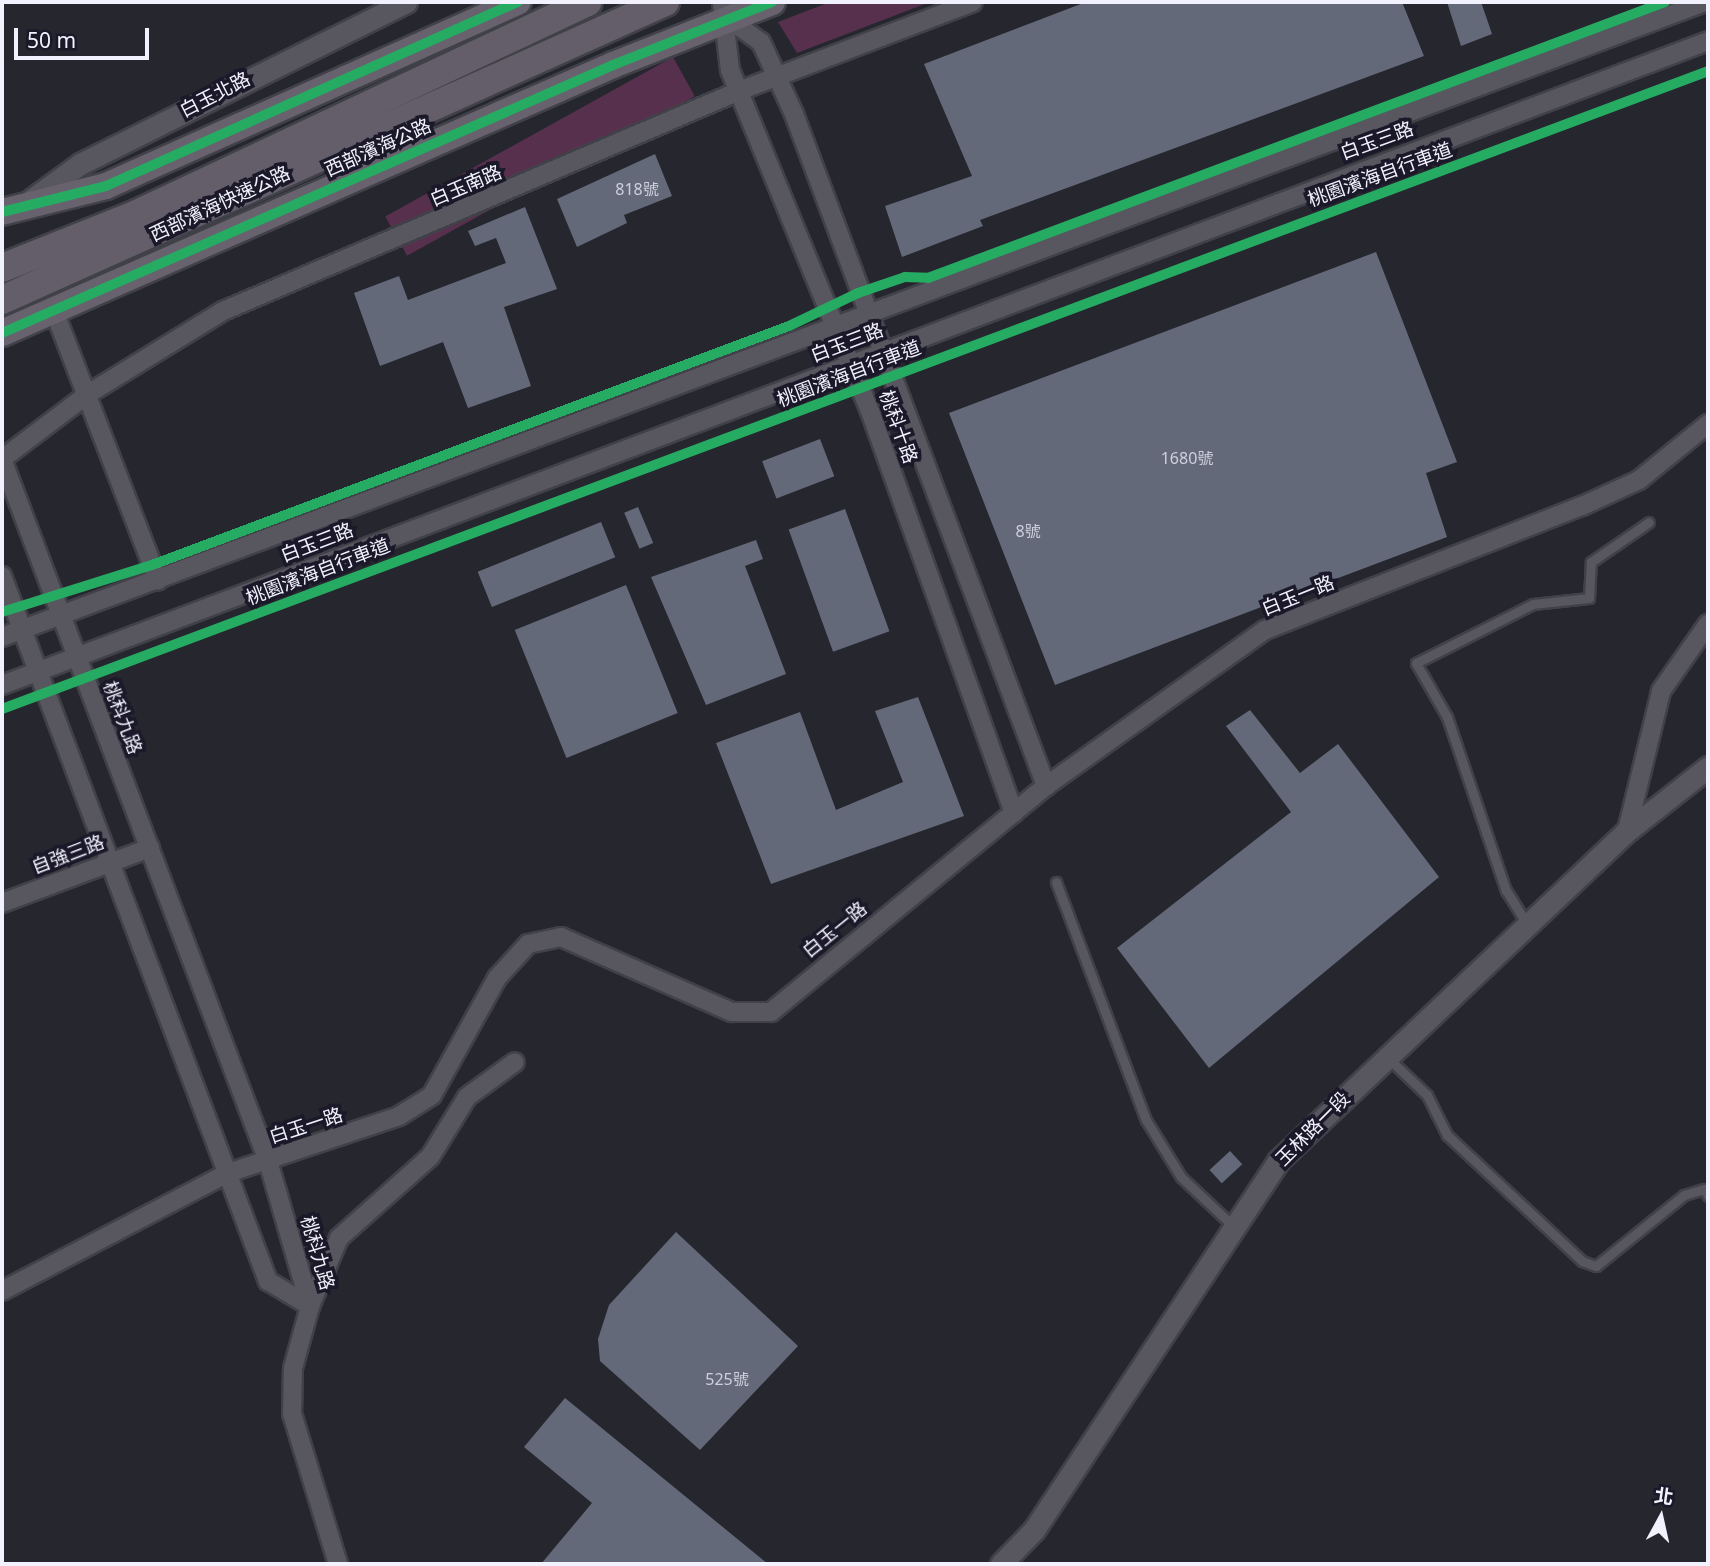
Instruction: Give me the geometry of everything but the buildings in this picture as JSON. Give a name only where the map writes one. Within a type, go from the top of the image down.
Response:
[{"type":"highway","name":"西部濱海快速公路","points":[[3,268],[137,214],[588,2]]},
{"type":"highway","name":"西部濱海快速公路","points":[[7,298],[660,4]]},
{"type":"main road","points":[[2,212],[31,200],[106,186],[518,2]]},
{"type":"main road","name":"西部濱海公路","points":[[2,334],[53,308],[726,10],[772,2]]},
{"type":"street","name":"白玉北路","points":[[31,200],[80,164],[405,2]]},
{"type":"street","name":"白玉南路","points":[[2,459],[89,394],[223,312],[739,91],[973,2]]},
{"type":"street","name":"白玉三路","points":[[2,638],[835,324],[1705,2]]},
{"type":"street","name":"桃科十路","points":[[726,10],[761,42],[777,76],[1046,786]]},
{"type":"street","name":"桃科十路","points":[[726,10],[730,70],[851,364],[1014,813]]},
{"type":"street","name":"白玉三路","points":[[2,684],[1708,41]]},
{"type":"street","points":[[53,308],[89,394],[158,580]]},
{"type":"street","name":"白玉一路","points":[[2,1291],[228,1173],[399,1116],[432,1095],[497,978],[528,944],[561,937],[732,1012],[771,1012],[1046,786],[1265,630],[1582,506],[1639,480],[1708,424]]},
{"type":"street","name":"桃科九路","points":[[2,459],[59,618],[150,848],[268,1160],[310,1306]]},
{"type":"street","name":"桃科九路","points":[[2,576],[268,1281],[310,1306]]},
{"type":"street","points":[[1627,831],[1661,691],[1708,624]]},
{"type":"street","name":"玉林路一段","points":[[1001,1564],[1034,1530],[1278,1161],[1627,831],[1708,767]]},
{"type":"street","name":"自強三路","points":[[2,903],[150,848]]},
{"type":"street","points":[[338,1564],[292,1414],[293,1368],[310,1306],[339,1238],[430,1157],[467,1097],[515,1062]]},
{"type":"lane","points":[[1527,924],[1506,891],[1447,717],[1416,663],[1533,604],[1589,598],[1591,562],[1649,522]]},
{"type":"lane","points":[[1056,882],[1146,1120],[1181,1177],[1234,1227]]},
{"type":"lane","points":[[1387,1057],[1427,1095],[1447,1135],[1582,1261],[1596,1266],[1684,1195],[1704,1189],[1708,1195]]},
{"type":"shaded area","points":[[830,2],[930,2],[797,53],[778,22]]},
{"type":"shaded area","points":[[673,57],[695,96],[407,256],[385,217]]},
{"type":"cycle path","points":[[2,212],[106,186],[518,2]]},
{"type":"cycle path","points":[[2,333],[613,65],[772,2]]},
{"type":"cycle path","points":[[2,612],[152,565],[789,326],[858,293],[905,277],[928,278],[1665,2]]},
{"type":"cycle path","name":"桃園濱海自行車道","points":[[2,709],[1708,71]]}]
